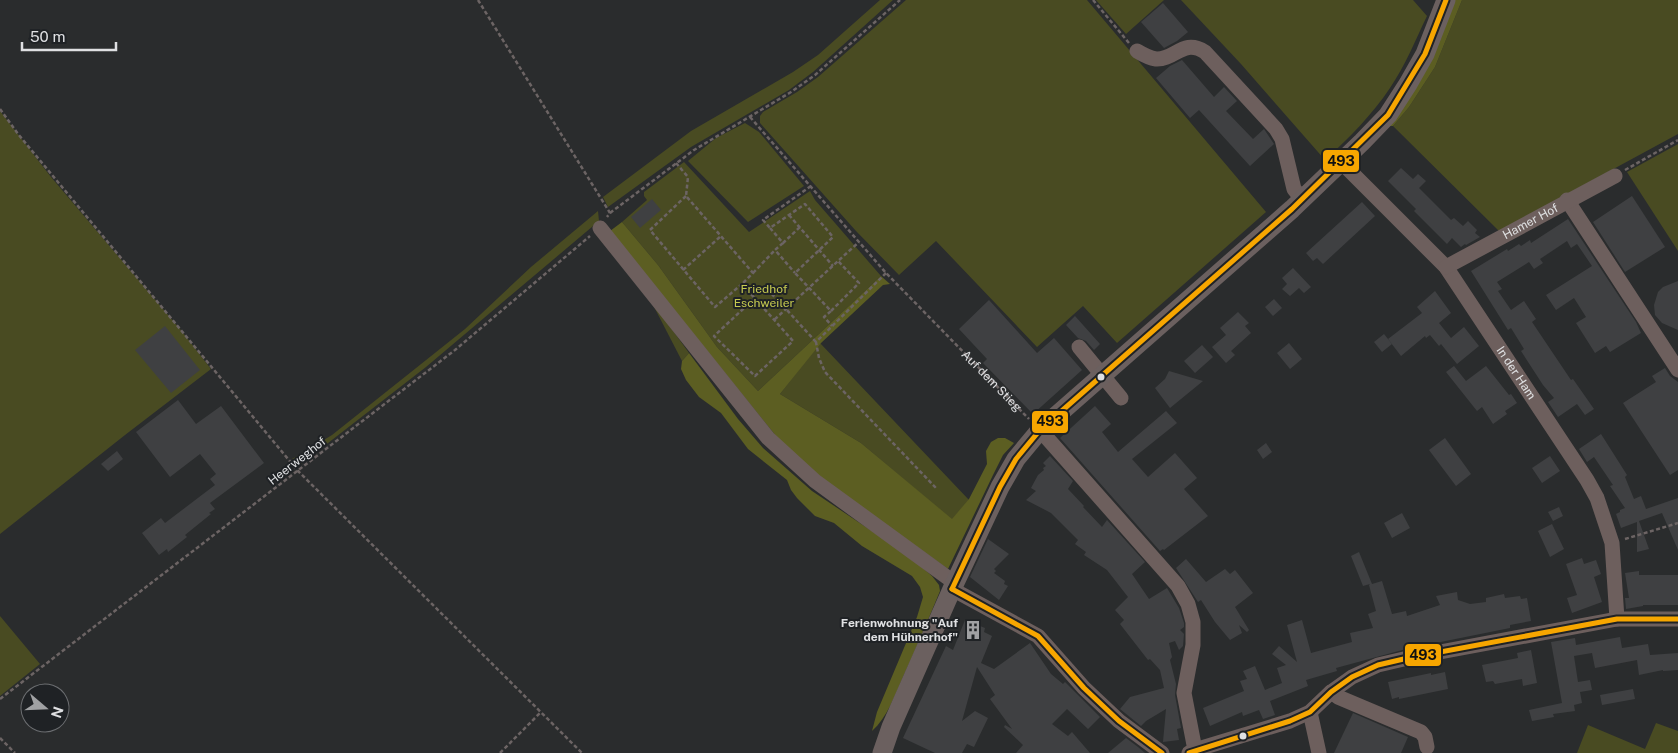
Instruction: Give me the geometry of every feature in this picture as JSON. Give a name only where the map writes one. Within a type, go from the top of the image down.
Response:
[{"type":"main road","points":[[882,753],[953,586],[1000,487],[1016,459],[1040,430],[1342,163],[1388,115],[1425,54],[1446,0]]},
{"type":"street","points":[[1137,51],[1153,59],[1162,58],[1188,47],[1198,48],[1205,52],[1276,129],[1282,139],[1294,189],[1302,199]]},
{"type":"street","name":"In der Ham","points":[[1342,163],[1446,267],[1587,480],[1597,498],[1612,543],[1617,619]]},
{"type":"street","name":"Hamer Hof","points":[[1446,267],[1567,200],[1615,176]]},
{"type":"street","points":[[1567,200],[1678,370]]},
{"type":"street","points":[[600,228],[768,438],[816,481],[953,586],[1038,636],[1091,694],[1119,721],[1162,753]]},
{"type":"street","points":[[1079,347],[1121,398]]},
{"type":"street","points":[[1040,430],[1178,586],[1188,604],[1193,622],[1193,645],[1184,693],[1192,752],[1310,712],[1331,692],[1352,677],[1378,665],[1617,619],[1678,618]]},
{"type":"street","points":[[1331,692],[1338,697],[1421,732],[1425,737],[1427,747]]},
{"type":"street","points":[[1310,712],[1319,753]]},
{"type":"path","points":[[478,0],[610,212],[718,134],[750,117],[815,75],[900,0]]},
{"type":"path","points":[[1093,0],[1137,51]]},
{"type":"path","points":[[0,108],[18,134],[298,471],[582,753]]},
{"type":"path","name":"Auf dem Stieg","points":[[750,117],[886,273],[1040,430]]},
{"type":"path","points":[[1615,176],[1678,140]]},
{"type":"path","points":[[676,163],[688,177],[686,196],[650,230],[715,307],[742,284],[800,227]]},
{"type":"path","points":[[783,243],[763,220],[810,186]]},
{"type":"path","points":[[686,196],[753,273]]},
{"type":"path","points":[[770,228],[805,204],[833,237],[795,273]]},
{"type":"path","name":"Heerweghof","points":[[0,699],[455,350],[600,228],[610,212]]},
{"type":"path","points":[[789,215],[833,266]]},
{"type":"path","points":[[683,270],[721,236]]},
{"type":"path","points":[[774,320],[859,242]]},
{"type":"path","points":[[775,250],[831,311]]},
{"type":"path","points":[[832,326],[824,317],[859,283],[838,261]]},
{"type":"path","points":[[816,342],[886,273]]},
{"type":"path","points":[[742,284],[755,298],[774,320],[794,341],[755,376],[714,336],[755,298]]},
{"type":"path","points":[[767,289],[816,342],[819,358],[825,372],[936,488]]},
{"type":"path","points":[[1612,543],[1678,523]]},
{"type":"path","points":[[500,753],[541,712]]},
{"type":"path","points":[[0,738],[15,753]]},
{"type":"green space","points":[[880,0],[893,0],[813,72],[789,90],[691,147],[608,207],[603,197],[691,131],[793,72],[818,55]]},
{"type":"green space","points":[[906,0],[1087,0],[1266,212],[1117,343],[1083,306],[1037,347],[936,241],[899,275],[856,231],[760,123],[760,116],[763,112],[818,77]]},
{"type":"green space","points":[[1096,0],[1164,0],[1126,34]]},
{"type":"green space","points":[[1181,0],[1413,0],[1427,16],[1410,53],[1376,108],[1325,160],[1241,64]]},
{"type":"green space","points":[[1462,0],[1678,0],[1678,134],[1499,231],[1393,126],[1409,107],[1435,67]]},
{"type":"green space","points":[[0,111],[51,177],[180,329],[211,369],[0,534]]},
{"type":"green space","points":[[745,123],[759,132],[804,186],[748,222],[688,161],[716,138]]},
{"type":"green space","points":[[1678,144],[1678,251],[1627,172]]},
{"type":"green space","name":"Friedhof Eschweiler","points":[[684,162],[749,232],[810,191],[815,200],[881,276],[758,391],[717,347],[658,265],[622,222],[647,200],[644,192]]},
{"type":"green space","points":[[598,211],[599,221],[426,367],[301,464],[292,459],[332,435],[465,329],[531,267]]},
{"type":"green space","points":[[650,299],[689,353],[682,361]]},
{"type":"green space","points":[[820,343],[969,500],[952,520],[861,443],[780,394]]},
{"type":"green space","points":[[0,616],[40,664],[0,696]]},
{"type":"green space","points":[[1656,723],[1678,731],[1678,753],[1577,753],[1588,725],[1645,749]]},
{"type":"shaded area","points":[[1452,0],[1462,0],[1435,67],[1409,107],[1393,126],[1386,126]]},
{"type":"shaded area","points":[[622,222],[658,265],[717,347],[758,391],[881,276],[890,284],[883,285],[821,343],[780,394],[861,443],[952,519],[969,499],[987,464],[986,451],[991,442],[998,438],[1005,438],[1014,443],[1003,455],[948,569],[813,473],[776,436],[610,231]]},
{"type":"shaded area","points":[[689,353],[738,419],[763,448],[812,491],[909,556],[932,576],[939,585],[940,591],[894,699],[882,720],[872,731],[877,712],[917,617],[923,597],[920,587],[912,576],[862,546],[834,523],[815,516],[797,498],[787,480],[748,449],[721,413],[699,397],[686,380],[681,369],[682,361]]},
{"type":"building","points":[[1163,3],[1188,32],[1164,48],[1141,22]]},
{"type":"building","points":[[1182,60],[1214,97],[1224,87],[1237,101],[1226,111],[1253,139],[1264,129],[1274,144],[1250,166],[1199,110],[1190,118],[1156,78],[1170,66]]},
{"type":"building","points":[[1401,168],[1413,179],[1418,174],[1426,181],[1419,188],[1451,220],[1454,218],[1463,226],[1468,221],[1477,230],[1475,233],[1480,237],[1461,247],[1452,238],[1447,244],[1414,211],[1416,209],[1388,181]]},
{"type":"building","points":[[1632,196],[1665,247],[1625,272],[1593,222]]},
{"type":"building","points":[[652,199],[661,210],[640,228],[631,217]]},
{"type":"building","points":[[1362,202],[1375,216],[1323,264],[1317,258],[1313,261],[1306,253]]},
{"type":"building","points":[[1568,219],[1636,322],[1641,333],[1610,352],[1606,346],[1595,353],[1576,323],[1586,317],[1574,298],[1556,310],[1546,295],[1592,266],[1577,244],[1571,248],[1567,241],[1540,259],[1543,263],[1534,269],[1529,262],[1497,282],[1502,289],[1498,291],[1511,310],[1524,301],[1536,319],[1532,322],[1571,380],[1573,379],[1594,409],[1585,415],[1577,404],[1558,417],[1548,402],[1554,398],[1543,385],[1521,351],[1524,349],[1511,328],[1508,330],[1471,271],[1507,249],[1508,251],[1519,244],[1521,246],[1530,240],[1531,243]]},
{"type":"building","points":[[1293,268],[1311,287],[1304,293],[1299,288],[1290,296],[1282,289],[1287,284],[1282,278]]},
{"type":"building","points":[[1678,281],[1678,330],[1662,323],[1655,315],[1654,305],[1658,292],[1663,287]]},
{"type":"building","points":[[1435,291],[1451,313],[1439,323],[1451,338],[1464,327],[1479,346],[1457,364],[1441,344],[1439,346],[1430,335],[1426,338],[1425,336],[1401,356],[1388,339],[1422,313],[1417,307]]},
{"type":"building","points":[[1274,299],[1282,308],[1273,316],[1265,307]]},
{"type":"building","points":[[989,300],[1037,353],[1054,338],[1082,370],[1033,414],[983,363],[987,359],[959,329]]},
{"type":"building","points":[[1238,312],[1249,323],[1245,326],[1251,333],[1231,351],[1235,355],[1226,363],[1212,347],[1226,335],[1220,328]]},
{"type":"building","points":[[1075,316],[1100,344],[1094,350],[1086,341],[1078,338],[1066,325]]},
{"type":"building","points":[[165,326],[200,370],[171,393],[135,350]]},
{"type":"building","points":[[1384,334],[1392,344],[1382,352],[1374,342]]},
{"type":"building","points":[[1289,343],[1302,359],[1290,369],[1277,353]]},
{"type":"building","points":[[1202,345],[1213,357],[1195,373],[1184,361]]},
{"type":"building","points":[[1454,366],[1466,381],[1486,366],[1517,403],[1505,411],[1507,414],[1493,424],[1482,407],[1477,411],[1446,372]]},
{"type":"building","points":[[1665,368],[1670,376],[1678,382],[1678,470],[1670,475],[1623,403],[1656,382],[1652,376]]},
{"type":"building","points":[[1169,371],[1203,381],[1170,408],[1155,388],[1165,379]]},
{"type":"building","points":[[178,400],[196,424],[221,406],[264,463],[210,503],[215,509],[209,513],[211,514],[168,552],[167,549],[159,555],[142,533],[161,518],[165,523],[215,485],[210,479],[216,474],[200,454],[170,477],[136,432]]},
{"type":"building","points":[[1095,406],[1111,424],[1102,432],[1118,452],[1166,411],[1177,423],[1132,459],[1148,477],[1175,453],[1197,478],[1184,489],[1208,516],[1164,550],[1160,551],[1060,438]]},
{"type":"building","points":[[1601,434],[1627,475],[1625,477],[1634,499],[1641,496],[1646,509],[1678,498],[1678,550],[1662,513],[1639,521],[1649,549],[1637,552],[1637,522],[1621,528],[1616,514],[1625,508],[1610,486],[1613,485],[1594,457],[1587,462],[1579,449]]},
{"type":"building","points":[[1445,438],[1471,474],[1456,486],[1429,450]]},
{"type":"building","points":[[1266,443],[1272,452],[1263,459],[1257,450]]},
{"type":"building","points":[[117,451],[123,459],[108,471],[101,464]]},
{"type":"building","points":[[1050,456],[1073,481],[1068,489],[1083,507],[1102,527],[1107,520],[1145,562],[1132,574],[1149,599],[1167,588],[1179,608],[1184,623],[1184,627],[1180,630],[1184,634],[1183,646],[1179,650],[1175,641],[1169,643],[1181,728],[1177,729],[1179,740],[1163,742],[1166,709],[1141,726],[1120,709],[1130,697],[1164,688],[1160,670],[1150,659],[1148,660],[1120,624],[1124,620],[1115,610],[1128,597],[1107,570],[1084,555],[1086,552],[1075,544],[1078,540],[1051,513],[1026,500],[1036,491],[1031,488],[1038,475],[1046,466],[1043,463]]},
{"type":"building","points":[[1550,456],[1560,471],[1542,483],[1532,468]]},
{"type":"building","points":[[1559,507],[1563,516],[1553,521],[1548,512]]},
{"type":"building","points":[[1402,513],[1410,528],[1392,538],[1384,523]]},
{"type":"building","points":[[1552,524],[1564,549],[1550,557],[1538,531]]},
{"type":"building","points":[[988,539],[1009,554],[994,569],[996,571],[994,573],[1005,581],[1004,584],[1008,586],[999,600],[970,577]]},
{"type":"building","points":[[1359,552],[1372,584],[1382,581],[1392,614],[1406,611],[1407,616],[1440,605],[1436,596],[1457,592],[1458,600],[1470,604],[1486,602],[1486,598],[1504,594],[1505,598],[1520,596],[1521,599],[1527,598],[1531,621],[1510,625],[1510,628],[1406,649],[1336,668],[1337,671],[1306,680],[1308,686],[1270,701],[1275,715],[1263,719],[1259,710],[1243,716],[1242,712],[1210,726],[1203,708],[1244,691],[1240,681],[1247,679],[1243,671],[1255,666],[1265,690],[1282,683],[1277,668],[1286,665],[1272,654],[1279,646],[1297,662],[1287,625],[1302,620],[1311,653],[1352,642],[1350,633],[1373,628],[1368,614],[1376,611],[1370,584],[1363,586],[1351,556]]},
{"type":"building","points":[[1582,558],[1584,564],[1596,560],[1601,574],[1594,577],[1602,602],[1572,613],[1567,598],[1577,595],[1566,564]]},
{"type":"building","points":[[1186,559],[1206,582],[1225,569],[1230,574],[1235,570],[1253,593],[1235,607],[1249,630],[1247,632],[1239,625],[1242,633],[1230,640],[1215,622],[1201,600],[1198,602],[1176,568]]},
{"type":"building","points":[[1639,571],[1639,575],[1678,575],[1678,605],[1643,605],[1626,609],[1625,598],[1629,598],[1625,573]]},
{"type":"building","points":[[965,620],[985,628],[984,632],[992,636],[981,663],[994,669],[1030,643],[1051,674],[1063,684],[1065,682],[1100,717],[1088,729],[1067,709],[1052,724],[1068,736],[1072,732],[1090,753],[1016,753],[1023,745],[1004,727],[1005,725],[1012,729],[990,699],[995,695],[977,667],[962,721],[975,711],[988,718],[974,747],[967,744],[962,753],[935,753],[903,738],[946,646],[953,650]]},
{"type":"building","points":[[1620,637],[1622,648],[1648,644],[1650,655],[1678,653],[1678,670],[1663,670],[1639,675],[1637,660],[1595,668],[1592,653],[1574,656],[1578,682],[1590,680],[1592,690],[1580,692],[1582,703],[1574,705],[1575,711],[1553,714],[1554,717],[1532,721],[1529,710],[1562,703],[1551,642],[1575,638],[1576,645]]},
{"type":"building","points":[[1531,650],[1537,683],[1523,686],[1522,679],[1495,684],[1493,681],[1486,682],[1482,665],[1518,658],[1517,653]]},
{"type":"building","points":[[1445,672],[1448,689],[1392,699],[1388,682]]},
{"type":"building","points":[[1633,689],[1635,699],[1602,705],[1600,695]]},
{"type":"building","points":[[1353,713],[1408,737],[1401,753],[1334,753]]},
{"type":"building","points":[[1126,738],[1138,747],[1145,753],[1108,753]]},
{"type":"transit line","name":"493","points":[[952,589],[1000,487],[1016,459],[1040,430],[1292,209],[1388,115],[1425,54],[1446,0]]},
{"type":"transit line","name":"493","points":[[952,589],[1038,636],[1084,688],[1119,721],[1162,753]]},
{"type":"transit line","name":"493","points":[[1189,753],[1290,721],[1310,712],[1331,692],[1352,677],[1378,665],[1617,619],[1678,619]]},
{"type":"place","name":"Ferienwohnung \"Auf dem Hühnerhof\"","points":[[973,630]]}]
